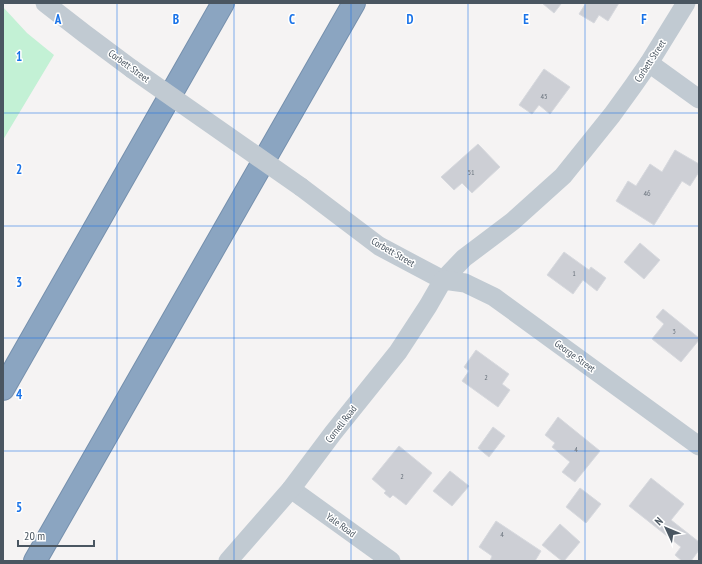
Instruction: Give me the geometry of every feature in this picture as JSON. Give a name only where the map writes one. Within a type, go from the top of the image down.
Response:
[{"type":"highway","points":[[3,389],[222,3]]},
{"type":"highway","points":[[35,561],[354,3]]},
{"type":"street","name":"Corbett Street","points":[[45,3],[132,69],[301,187],[379,246],[443,280],[464,258],[513,221],[564,176],[612,115],[649,63],[686,3]]},
{"type":"street","points":[[649,63],[699,99]]},
{"type":"street","name":"George Street","points":[[443,280],[465,283],[494,297],[699,446]]},
{"type":"street","name":"Cornell Road","points":[[228,561],[290,489],[398,352],[443,280]]},
{"type":"street","name":"Yale Road","points":[[290,489],[391,561]]},
{"type":"green space","points":[[3,7],[27,33],[54,55],[3,140]]},
{"type":"building","points":[[542,3],[560,3],[561,4],[554,13]]},
{"type":"building","points":[[586,3],[619,3],[608,21],[599,15],[594,23],[579,14]]},
{"type":"building","points":[[544,69],[570,87],[550,114],[539,105],[532,114],[519,105]]},
{"type":"building","points":[[478,144],[500,167],[472,193],[462,183],[454,190],[441,177]]},
{"type":"building","points":[[675,150],[699,164],[699,172],[690,186],[682,181],[654,225],[616,201],[628,181],[636,186],[650,164],[662,172]]},
{"type":"building","points":[[640,243],[660,260],[644,279],[624,262]]},
{"type":"building","points":[[564,252],[589,270],[591,267],[606,278],[597,291],[583,280],[573,294],[547,275]]},
{"type":"building","points":[[663,309],[699,338],[681,362],[652,339],[664,324],[656,317]]},
{"type":"building","points":[[476,350],[509,374],[502,384],[510,390],[498,407],[462,381],[469,371],[464,367]]},
{"type":"building","points":[[558,417],[600,451],[575,482],[562,472],[570,462],[552,447],[555,443],[545,435]]},
{"type":"building","points":[[493,427],[505,436],[489,457],[478,448]]},
{"type":"building","points":[[399,446],[432,473],[406,505],[393,495],[390,498],[384,493],[386,491],[372,479]]},
{"type":"building","points":[[450,471],[469,486],[452,506],[433,491]]},
{"type":"building","points":[[651,478],[684,504],[671,520],[699,542],[699,550],[691,561],[682,561],[675,555],[681,547],[629,506]]},
{"type":"building","points":[[580,488],[601,504],[586,523],[566,507]]},
{"type":"building","points":[[496,521],[541,551],[535,561],[490,561],[492,556],[479,547]]},
{"type":"building","points":[[560,524],[580,542],[564,561],[542,545]]}]
